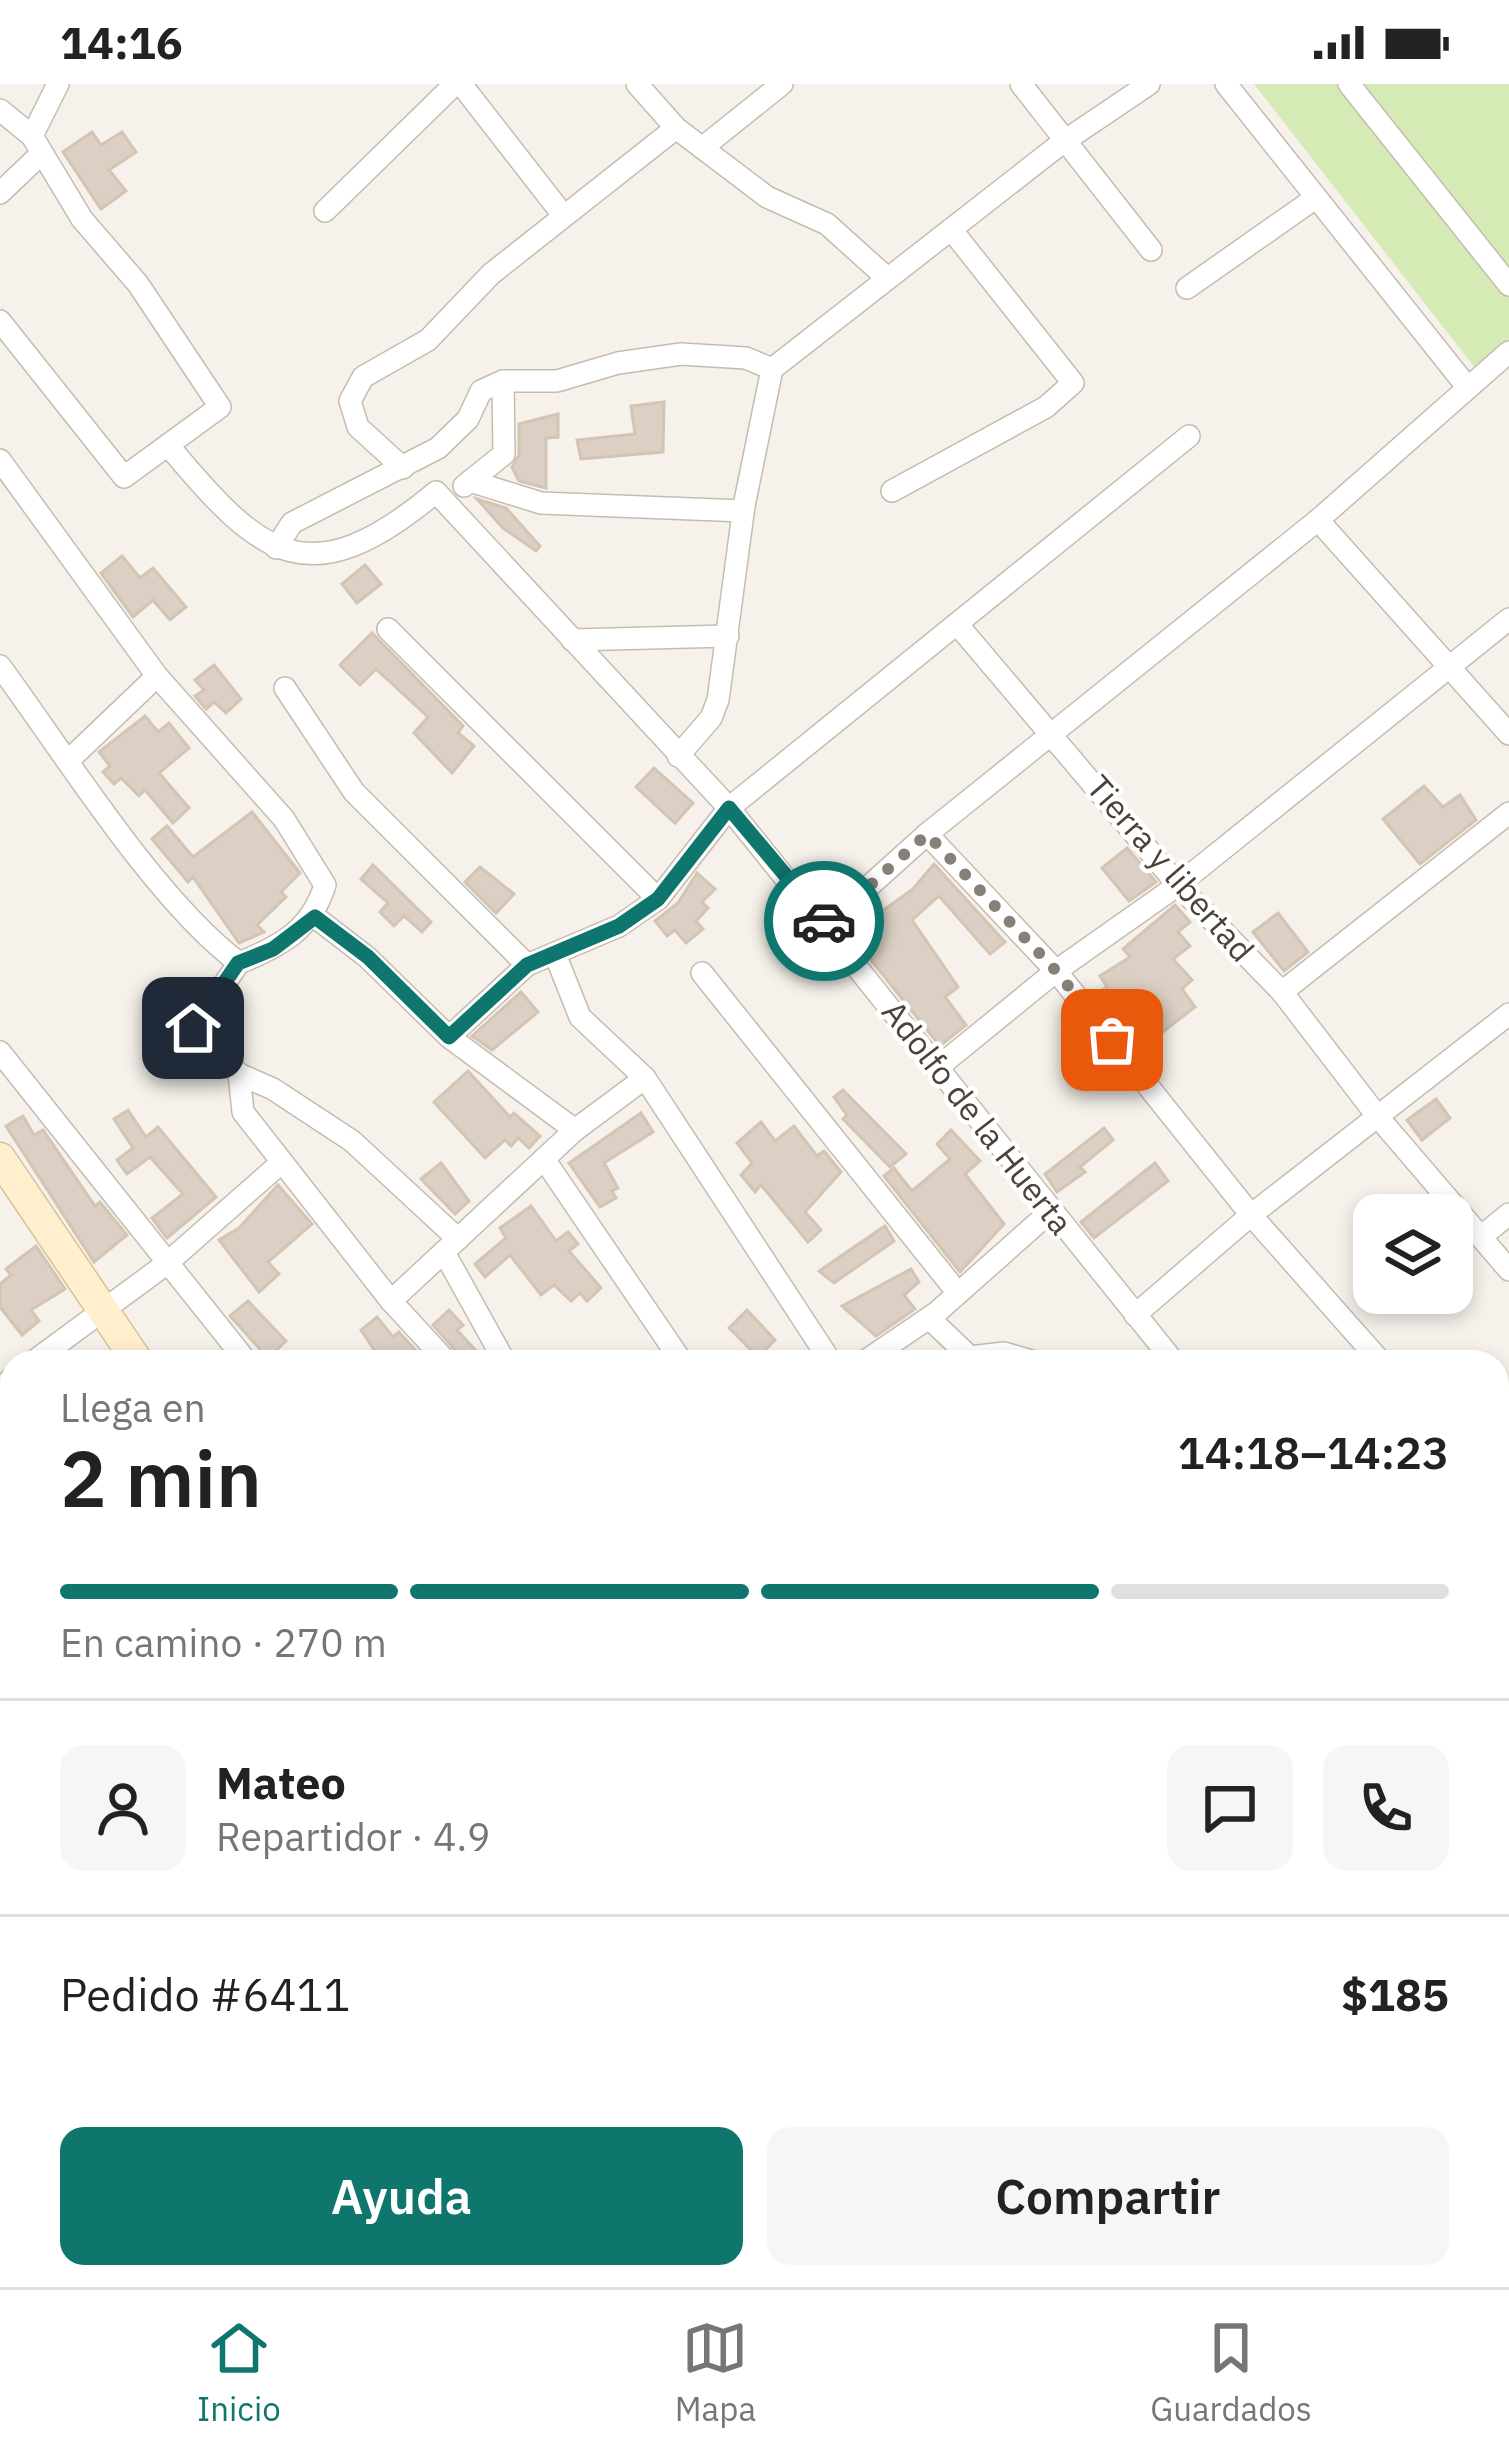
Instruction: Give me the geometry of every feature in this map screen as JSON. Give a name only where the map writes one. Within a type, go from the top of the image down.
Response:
[{"type":"street","points":[[0,193],[36,145],[58,84]]},
{"type":"street","points":[[325,211],[458,84],[563,215]]},
{"type":"street","points":[[637,84],[676,128],[767,197],[826,224],[887,278]]},
{"type":"street","points":[[702,148],[782,84]]},
{"type":"street","points":[[1021,84],[1150,250]]},
{"type":"street","points":[[678,756],[711,718],[728,636],[743,511],[772,369],[1064,142],[1149,84]]},
{"type":"street","points":[[1226,84],[1468,388]]},
{"type":"street","points":[[1349,84],[1509,285]]},
{"type":"street","points":[[0,110],[36,145],[82,219],[138,284],[220,407],[124,477],[0,321]]},
{"type":"street","points":[[403,468],[358,427],[350,401],[363,377],[428,340],[491,274],[676,128]]},
{"type":"street","points":[[1186,288],[1314,200]]},
{"type":"street","points":[[892,491],[1046,407],[1073,383],[954,232]]},
{"type":"street","points":[[827,924],[927,834],[1318,520],[1509,352]]},
{"type":"street","points":[[275,548],[292,523],[438,448],[468,418],[482,391],[502,381],[557,381],[618,363],[681,354],[746,358],[772,369]]},
{"type":"street","points":[[167,445],[231,519],[275,548],[307,556],[351,549],[388,533],[436,492],[446,502],[504,454],[502,381]]},
{"type":"street","points":[[449,1037],[527,965],[619,926],[658,899],[729,808],[1189,436]]},
{"type":"street","points":[[0,460],[157,676],[284,819],[325,886],[315,917],[273,949],[238,963],[193,1028],[238,1074],[274,1089],[352,1141],[451,1247],[500,1350]]},
{"type":"street","points":[[470,481],[541,503],[743,511]]},
{"type":"street","name":"Adolfo de la Huerta","points":[[446,502],[729,808],[827,924],[1164,1350]]},
{"type":"street","points":[[1318,520],[1509,734]]},
{"type":"street","points":[[937,1068],[1056,971],[1178,885],[1509,620]]},
{"type":"street","name":"Tierra y libertad","points":[[957,624],[1055,734],[1178,885],[1282,992],[1378,1117],[1482,1236]]},
{"type":"street","points":[[388,629],[658,899]]},
{"type":"street","points":[[572,640],[728,636]]},
{"type":"street","points":[[0,666],[150,869],[214,945],[238,963]]},
{"type":"street","points":[[69,760],[157,676]]},
{"type":"street","points":[[285,688],[354,792],[527,965]]},
{"type":"street","points":[[1282,992],[1509,813]]},
{"type":"street","points":[[927,834],[1056,971],[1251,1215],[1370,1350]]},
{"type":"street","points":[[315,917],[368,957],[449,1037],[574,1130]]},
{"type":"street","points":[[555,954],[580,1018],[645,1078],[823,1350]]},
{"type":"street","points":[[702,973],[957,1292]]},
{"type":"street","points":[[1135,1315],[1251,1215],[1509,1014]]},
{"type":"street","points":[[0,1052],[237,1350]]},
{"type":"street","points":[[238,1074],[242,1112],[391,1301],[436,1350]]},
{"type":"street","points":[[391,1301],[574,1130],[645,1078]]},
{"type":"street","points":[[0,1158],[131,1350]]},
{"type":"street","points":[[544,1159],[674,1350]]},
{"type":"street","points":[[48,1350],[166,1264],[282,1162]]},
{"type":"street","points":[[882,1350],[929,1318],[1051,1210]]},
{"type":"street","points":[[1509,1214],[1482,1236],[1509,1270]]},
{"type":"street","points":[[929,1318],[963,1350]]},
{"type":"green space","points":[[1254,84],[1509,84],[1509,340],[1475,368]]},
{"type":"building","points":[[92,132],[101,145],[122,132],[136,152],[109,170],[126,191],[101,209],[63,152]]},
{"type":"building","points":[[664,402],[663,452],[581,459],[577,440],[635,434],[631,406]]},
{"type":"building","points":[[558,414],[558,437],[546,438],[546,488],[519,481],[512,467],[519,455],[519,424]]},
{"type":"building","points":[[477,499],[506,508],[540,546],[536,551],[503,528]]},
{"type":"building","points":[[122,556],[140,578],[153,568],[186,607],[170,620],[153,600],[133,617],[101,573]]},
{"type":"building","points":[[365,565],[381,584],[357,603],[342,584]]},
{"type":"building","points":[[372,633],[463,726],[458,733],[474,746],[452,773],[414,733],[428,717],[376,669],[360,685],[340,665]]},
{"type":"building","points":[[214,665],[241,699],[226,713],[214,702],[206,709],[195,696],[204,690],[195,680]]},
{"type":"building","points":[[145,716],[158,732],[169,723],[189,748],[159,773],[189,808],[173,823],[145,790],[139,796],[121,778],[114,784],[103,772],[110,766],[99,752]]},
{"type":"building","points":[[654,768],[693,803],[675,823],[636,787]]},
{"type":"building","points":[[1424,786],[1443,807],[1460,795],[1476,820],[1420,864],[1383,819]]},
{"type":"building","points":[[252,812],[300,873],[281,892],[286,897],[257,925],[264,932],[239,943],[193,877],[188,882],[152,839],[167,826],[193,857]]},
{"type":"building","points":[[1127,848],[1156,882],[1129,901],[1102,868]]},
{"type":"building","points":[[934,864],[1005,942],[990,954],[939,896],[912,920],[958,987],[945,997],[966,1025],[940,1046],[863,950],[880,938],[868,921],[913,889]]},
{"type":"building","points":[[373,865],[431,922],[422,932],[404,916],[394,926],[380,912],[388,903],[361,879]]},
{"type":"building","points":[[480,867],[514,894],[496,913],[465,882]]},
{"type":"building","points":[[697,873],[715,889],[702,902],[708,908],[696,921],[703,929],[686,943],[675,930],[667,936],[655,921],[678,903]]},
{"type":"building","points":[[1175,905],[1190,922],[1178,932],[1190,946],[1173,959],[1192,980],[1182,989],[1195,1007],[1160,1034],[1154,1025],[1138,1037],[1099,992],[1107,987],[1100,976],[1130,957],[1123,949]]},
{"type":"building","points":[[1278,913],[1308,952],[1284,971],[1253,932]]},
{"type":"building","points":[[521,992],[538,1012],[492,1050],[472,1036]]},
{"type":"building","points":[[468,1071],[510,1117],[514,1113],[540,1136],[529,1148],[518,1138],[511,1146],[505,1140],[485,1158],[434,1102]]},
{"type":"building","points":[[843,1090],[906,1154],[890,1167],[843,1119],[847,1115],[834,1097]]},
{"type":"building","points":[[1436,1099],[1450,1118],[1422,1140],[1407,1120]]},
{"type":"building","points":[[128,1110],[146,1137],[158,1127],[216,1197],[167,1238],[152,1218],[183,1194],[150,1157],[127,1174],[117,1160],[133,1148],[114,1119]]},
{"type":"building","points":[[641,1113],[653,1132],[604,1163],[618,1188],[612,1191],[616,1198],[600,1207],[569,1163]]},
{"type":"building","points":[[23,1116],[34,1135],[43,1130],[95,1206],[100,1202],[127,1235],[94,1262],[6,1126]]},
{"type":"building","points":[[761,1122],[775,1141],[794,1126],[817,1156],[824,1151],[841,1172],[805,1212],[821,1230],[808,1242],[761,1185],[755,1192],[741,1175],[752,1163],[737,1143]]},
{"type":"building","points":[[1104,1128],[1113,1140],[1080,1167],[1085,1172],[1057,1192],[1045,1174]]},
{"type":"building","points":[[951,1130],[980,1161],[965,1174],[1004,1224],[960,1272],[884,1176],[894,1168],[912,1191],[950,1159],[937,1144]]},
{"type":"building","points":[[441,1163],[469,1201],[455,1214],[421,1179]]},
{"type":"building","points":[[1155,1163],[1168,1181],[1094,1238],[1081,1222]]},
{"type":"building","points":[[278,1185],[312,1224],[268,1262],[279,1274],[259,1292],[219,1240],[239,1228]]},
{"type":"building","points":[[531,1206],[556,1241],[568,1232],[578,1244],[569,1251],[601,1288],[587,1301],[580,1293],[571,1301],[554,1285],[541,1295],[510,1255],[485,1277],[475,1264],[506,1238],[500,1228]]},
{"type":"building","points":[[885,1226],[894,1241],[834,1283],[819,1271]]},
{"type":"building","points":[[36,1246],[65,1289],[31,1310],[39,1321],[22,1335],[0,1307],[0,1284],[11,1275],[6,1269]]},
{"type":"building","points":[[911,1269],[919,1282],[904,1295],[915,1309],[876,1336],[842,1306]]},
{"type":"building","points":[[248,1301],[286,1341],[276,1350],[261,1350],[230,1316]]},
{"type":"building","points":[[449,1310],[463,1325],[457,1330],[475,1350],[455,1350],[433,1325]]},
{"type":"building","points":[[747,1310],[775,1340],[765,1350],[751,1350],[729,1328]]},
{"type":"building","points":[[377,1317],[393,1337],[399,1332],[415,1350],[374,1350],[361,1330]]},
{"type":"way so far","points":[[824,921],[827,924],[927,834],[1056,971],[1112,1040]]},
{"type":"route","points":[[193,1028],[238,963],[273,949],[315,917],[368,957],[409,1004],[449,1037],[527,965],[619,926],[658,899],[729,808],[824,921]]}]
